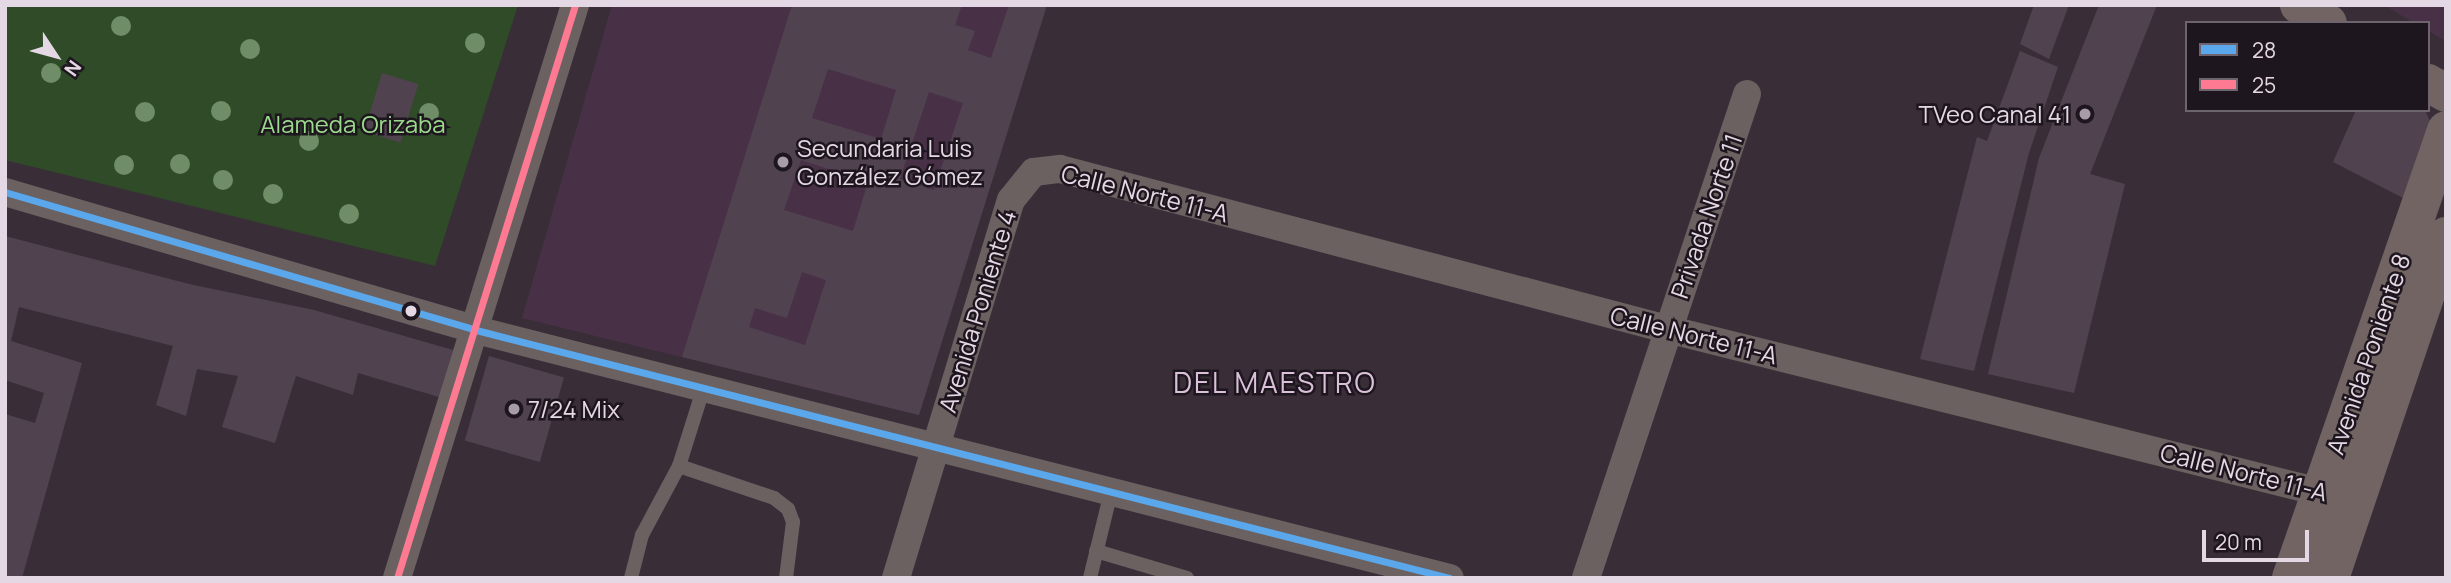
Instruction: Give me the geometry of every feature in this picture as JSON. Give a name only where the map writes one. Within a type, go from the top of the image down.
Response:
[{"type":"street","points":[[397,578],[575,5]]},
{"type":"street","points":[[2299,5],[2325,21]]},
{"type":"street","points":[[2430,84],[2446,93]]},
{"type":"street","name":"Privada Norte 11","points":[[1586,578],[1747,94]]},
{"type":"street","name":"Avenida Poniente 8","points":[[2330,578],[2337,496],[2446,130]]},
{"type":"street","name":"Calle Norte 11-A","points":[[1034,172],[1060,169],[1667,329],[2337,496]]},
{"type":"street","name":"Avenida Poniente 4","points":[[896,578],[1011,200],[1034,172]]},
{"type":"street","points":[[5,192],[476,330],[703,390],[936,446],[1450,578]]},
{"type":"street","name":"Avenida Poniente 8","points":[[2291,578],[2337,496],[2446,236]]},
{"type":"lane","points":[[631,578],[642,535],[680,466],[703,390]]},
{"type":"lane","points":[[680,466],[774,498],[788,509],[793,522],[786,578]]},
{"type":"lane","points":[[1090,578],[1111,492]]},
{"type":"lane","points":[[1096,551],[1187,578]]},
{"type":"shaded area","name":"Secundaria Luis González Gómez","points":[[612,5],[1047,5],[919,415],[522,318]]},
{"type":"shaded area","points":[[2384,5],[2446,5],[2446,41],[2430,32],[2430,21],[2411,21]]},
{"type":"green space","name":"Alameda Orizaba","points":[[5,5],[518,5],[435,266],[5,160]]},
{"type":"building","points":[[792,5],[962,5],[955,25],[975,31],[968,50],[991,58],[1009,5],[1047,5],[919,415],[682,357]],"holes":[[[828,69],[896,90],[881,139],[812,118]],[[929,92],[963,103],[934,190],[900,179]],[[801,160],[868,182],[853,231],[784,210]],[[802,272],[826,280],[805,345],[749,327],[755,308],[787,318]]]},
{"type":"building","name":"TVeo Canal 41","points":[[2034,5],[2069,5],[2049,59],[2020,44]]},
{"type":"building","points":[[2099,5],[2157,5],[2090,174],[2125,184],[2074,393],[1988,374],[2039,158]]},
{"type":"building","points":[[2020,51],[2058,67],[2029,153],[1974,371],[1920,359],[1977,137],[1987,141]]},
{"type":"building","points":[[382,73],[418,84],[401,142],[364,131]]},
{"type":"building","points":[[2355,112],[2426,112],[2431,124],[2405,199],[2333,162]]},
{"type":"building","points":[[5,236],[189,284],[314,310],[453,350],[439,397],[358,373],[353,395],[296,376],[275,443],[222,427],[238,376],[197,369],[186,416],[156,405],[173,346],[19,307],[11,341],[82,363],[22,578],[5,578],[5,414],[35,423],[44,393],[5,380]]},
{"type":"building","name":"7/24 Mix","points":[[489,356],[564,377],[540,462],[465,441]]},
{"type":"transit line","name":"25","points":[[397,578],[575,5]]},
{"type":"transit line","name":"28","points":[[5,192],[476,330],[1450,578]]},
{"type":"place","name":"TVeo Canal 41","points":[[2085,114]]},
{"type":"place","name":"Secundaria Luis González Gómez","points":[[783,162]]},
{"type":"place","name":"7/24 Mix","points":[[514,409]]},
{"type":"district","name":"DEL MAESTRO","points":[[1275,382]]}]
